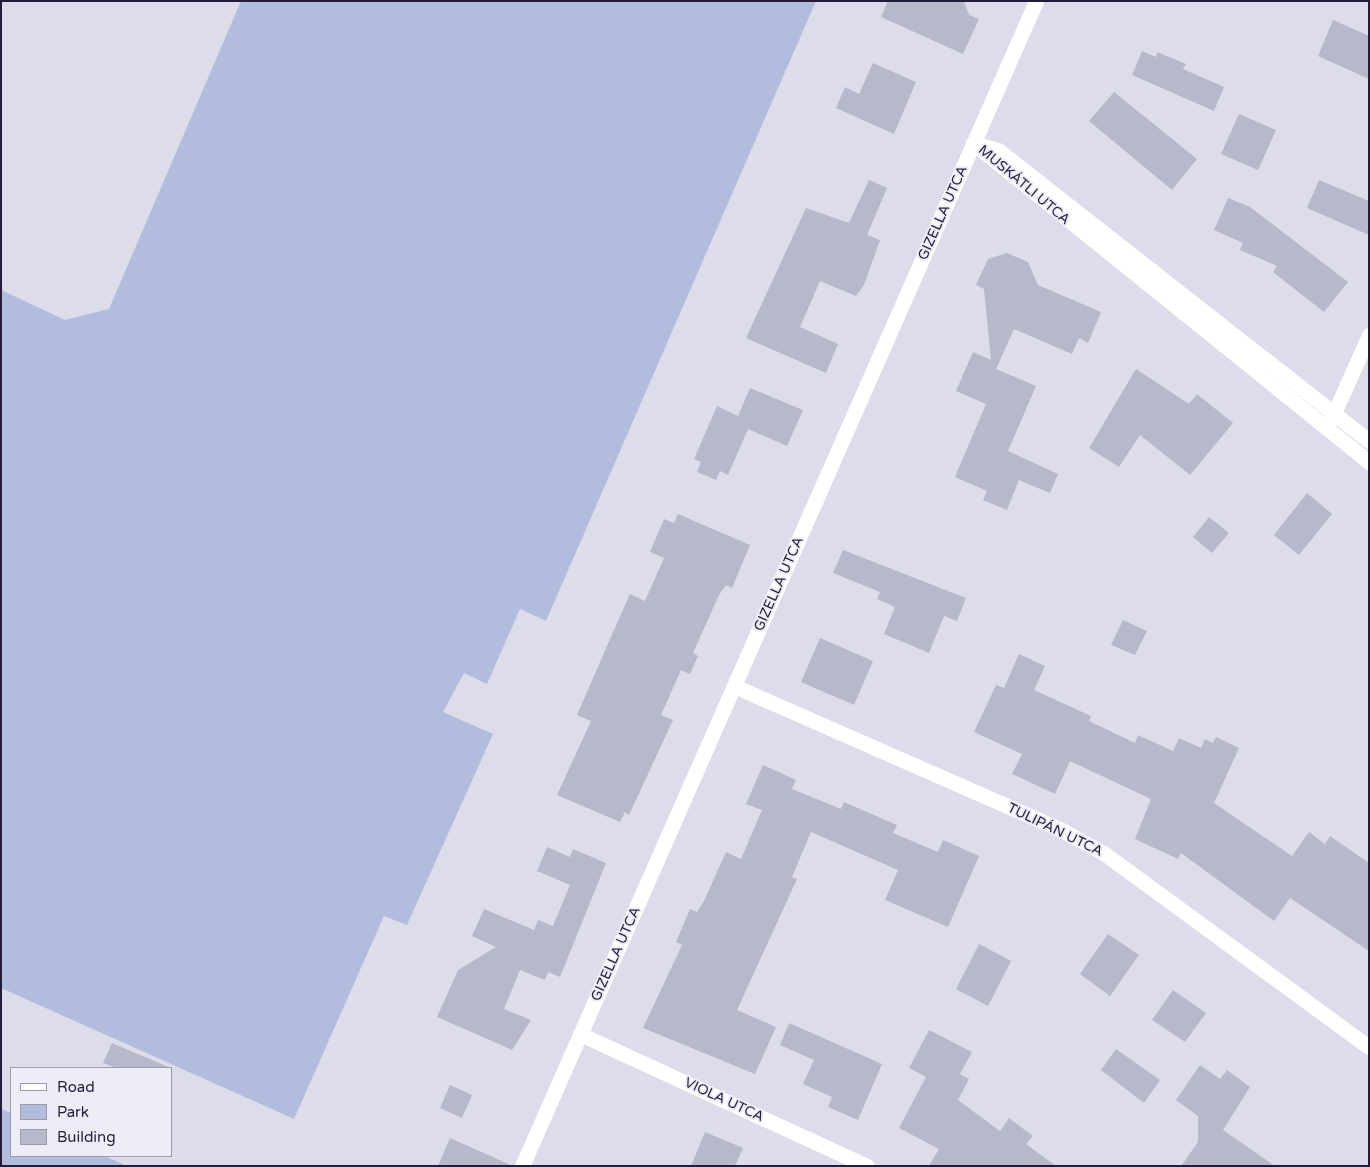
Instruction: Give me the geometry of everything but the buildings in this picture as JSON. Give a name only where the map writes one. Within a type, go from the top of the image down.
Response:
[{"type":"street","name":"GIZELLA UTCA","points":[[522,1166],[1036,1]]},
{"type":"street","name":"MUSKÁTLI UTCA","points":[[974,143],[998,150],[1369,441]]},
{"type":"street","name":"MUSKÁTLI UTCA","points":[[974,143],[1369,462]]},
{"type":"street","points":[[1328,428],[1369,335]]},
{"type":"street","name":"TULIPÁN UTCA","points":[[734,686],[1060,829],[1105,854],[1369,1047]]},
{"type":"street","name":"VIOLA UTCA","points":[[580,1034],[867,1166]]},
{"type":"green space","points":[[241,1],[816,1],[546,621],[520,609],[487,684],[464,673],[443,712],[493,734],[407,925],[384,916],[294,1119],[1,988],[1,290],[65,320],[109,309]]},
{"type":"green space","points":[[1,1109],[10,1113],[10,1157],[107,1157],[127,1166],[1,1166]]}]
